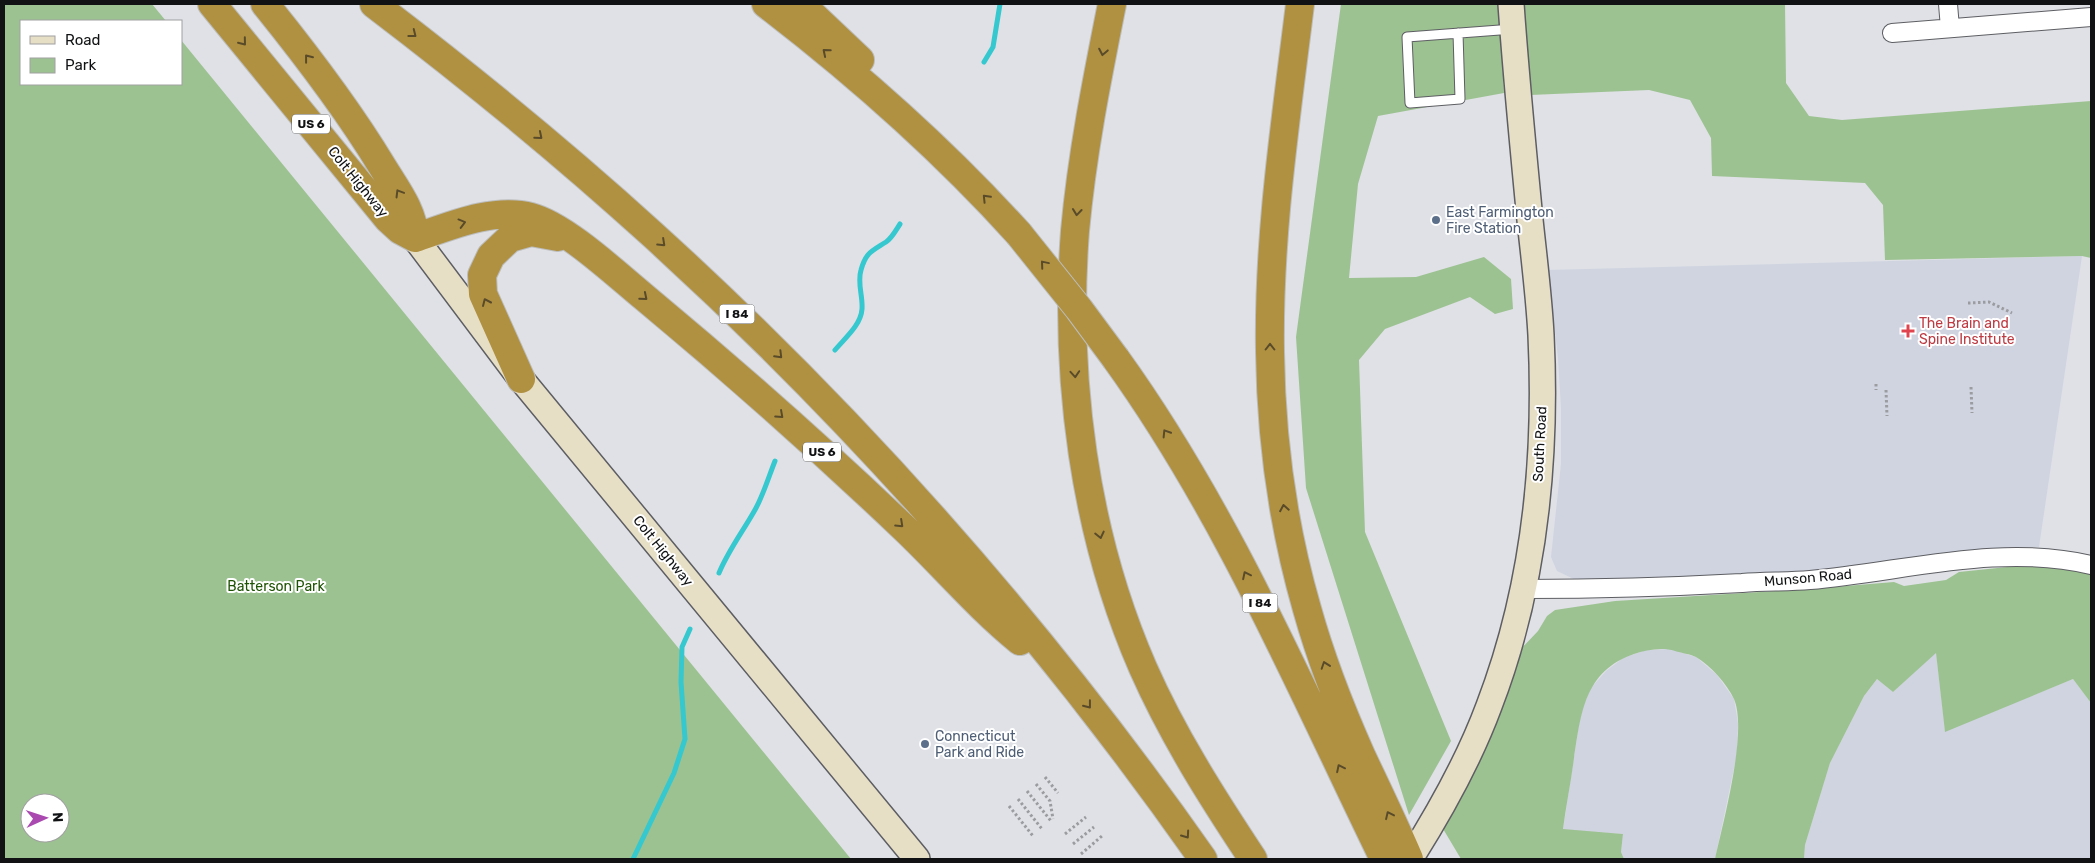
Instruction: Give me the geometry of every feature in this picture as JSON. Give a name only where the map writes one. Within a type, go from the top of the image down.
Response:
[{"type":"highway","name":"Colt Highway","points":[[212,4],[388,219],[400,230],[415,238]]},
{"type":"highway","name":"Colt Highway","points":[[265,4],[333,91],[368,143],[410,213],[415,238]]},
{"type":"highway","name":"I 84","points":[[374,4],[465,74],[652,234],[749,325],[831,407],[916,499],[1058,666],[1203,859]]},
{"type":"highway","name":"I 84","points":[[766,4],[861,81],[942,154],[1019,234],[1116,358],[1180,455],[1222,528],[1384,859]]},
{"type":"highway","points":[[801,4],[831,30],[880,81],[942,154]]},
{"type":"highway","points":[[1112,4],[1085,152],[1073,270],[1073,352],[1084,458],[1109,570],[1124,619],[1142,665],[1187,756],[1253,859]]},
{"type":"highway","points":[[1300,4],[1280,178],[1272,274],[1271,377],[1279,471],[1294,558],[1320,650],[1345,718],[1409,859]]},
{"type":"highway","name":"US 6","points":[[415,238],[485,217],[518,214],[548,224],[578,245],[743,381],[903,528],[1004,627],[1058,666]]},
{"type":"highway","points":[[521,379],[482,294],[481,282],[484,268],[491,256],[501,245],[510,238],[522,234],[544,234],[578,245]]},
{"type":"main road","name":"South Road","points":[[1409,859],[1436,817],[1466,762],[1489,708],[1504,666],[1523,589],[1537,490],[1541,428],[1541,324],[1511,4]]},
{"type":"main road","name":"Colt Highway","points":[[415,238],[521,379],[918,859]]},
{"type":"street","points":[[1948,4],[1950,28]]},
{"type":"street","points":[[1892,33],[2091,17]]},
{"type":"street","name":"Munson Road","points":[[1523,589],[1613,590],[1810,580],[1946,562],[2007,558],[2039,557],[2070,560],[2091,565]]},
{"type":"lane","points":[[1458,33],[1460,99],[1410,102],[1407,36],[1513,29]]},
{"type":"path","points":[[1968,303],[1989,302],[2012,313]]},
{"type":"path","points":[[1876,384],[1876,390]]},
{"type":"path","points":[[1971,387],[1972,413]]},
{"type":"path","points":[[1886,390],[1887,416]]},
{"type":"path","points":[[1045,777],[1058,793]]},
{"type":"path","points":[[1027,791],[1052,820],[1050,801],[1036,784]]},
{"type":"path","points":[[1018,799],[1042,829]]},
{"type":"path","points":[[1008,806],[1033,836]]},
{"type":"path","points":[[1065,834],[1086,817]]},
{"type":"path","points":[[1073,844],[1094,827]]},
{"type":"path","points":[[1081,854],[1102,836]]},
{"type":"shaded area","points":[[2082,256],[2039,547],[1975,551],[1811,571],[1741,575],[1613,580],[1574,579],[1557,571],[1551,557],[1561,464],[1561,408],[1558,358],[1548,270]]},
{"type":"shaded area","points":[[1670,649],[1696,657],[1717,675],[1734,699],[1738,724],[1737,754],[1715,859],[1624,859],[1621,852],[1623,834],[1563,830],[1581,711],[1591,688],[1606,671],[1623,658],[1646,650]]},
{"type":"shaded area","points":[[1936,652],[1945,731],[2073,679],[2091,703],[2091,859],[1804,859],[1805,845],[1830,763],[1864,696],[1877,679],[1893,692]]},
{"type":"green space","name":"Batterson Park","points":[[4,4],[152,4],[165,20],[20,20],[20,85],[182,85],[182,41],[851,859],[4,859]]},
{"type":"green space","points":[[1341,4],[1499,4],[1504,93],[1378,116],[1358,184],[1349,278],[1416,277],[1484,257],[1511,279],[1513,309],[1495,314],[1470,297],[1385,329],[1359,360],[1365,532],[1451,741],[1409,815],[1306,488],[1296,337]]},
{"type":"green space","points":[[1511,4],[1785,4],[1786,83],[1809,116],[1842,120],[2091,101],[2091,258],[2082,256],[1885,260],[1883,205],[1865,183],[1712,176],[1711,138],[1690,100],[1649,90],[1530,95]]},
{"type":"green space","points":[[2047,558],[2091,565],[2091,703],[2073,679],[1945,732],[1936,653],[1893,692],[1877,679],[1864,696],[1830,763],[1805,845],[1804,859],[1715,859],[1733,777],[1738,714],[1731,693],[1707,665],[1694,656],[1665,649],[1649,650],[1634,654],[1617,662],[1605,671],[1595,683],[1588,696],[1579,726],[1563,829],[1623,834],[1621,852],[1624,859],[1461,859],[1436,817],[1497,674],[1538,631],[1547,616],[1555,610],[1615,601],[1894,582],[1904,586],[1946,580],[1959,572],[2007,567],[2037,567]]},
{"type":"waterway","points":[[984,62],[993,47],[1000,4]]},
{"type":"waterway","points":[[835,350],[852,331],[861,315],[860,275],[865,259],[873,250],[886,242],[900,224]]},
{"type":"waterway","points":[[719,573],[759,502],[775,461]]},
{"type":"waterway","points":[[633,859],[674,773],[685,739],[681,682],[682,647],[690,629]]},
{"type":"place","name":"East Farmington Fire Station","points":[[1436,220]]},
{"type":"place","name":"The Brain and Spine Institute","points":[[1908,331]]},
{"type":"place","name":"Connecticut Park and Ride","points":[[925,744]]}]
